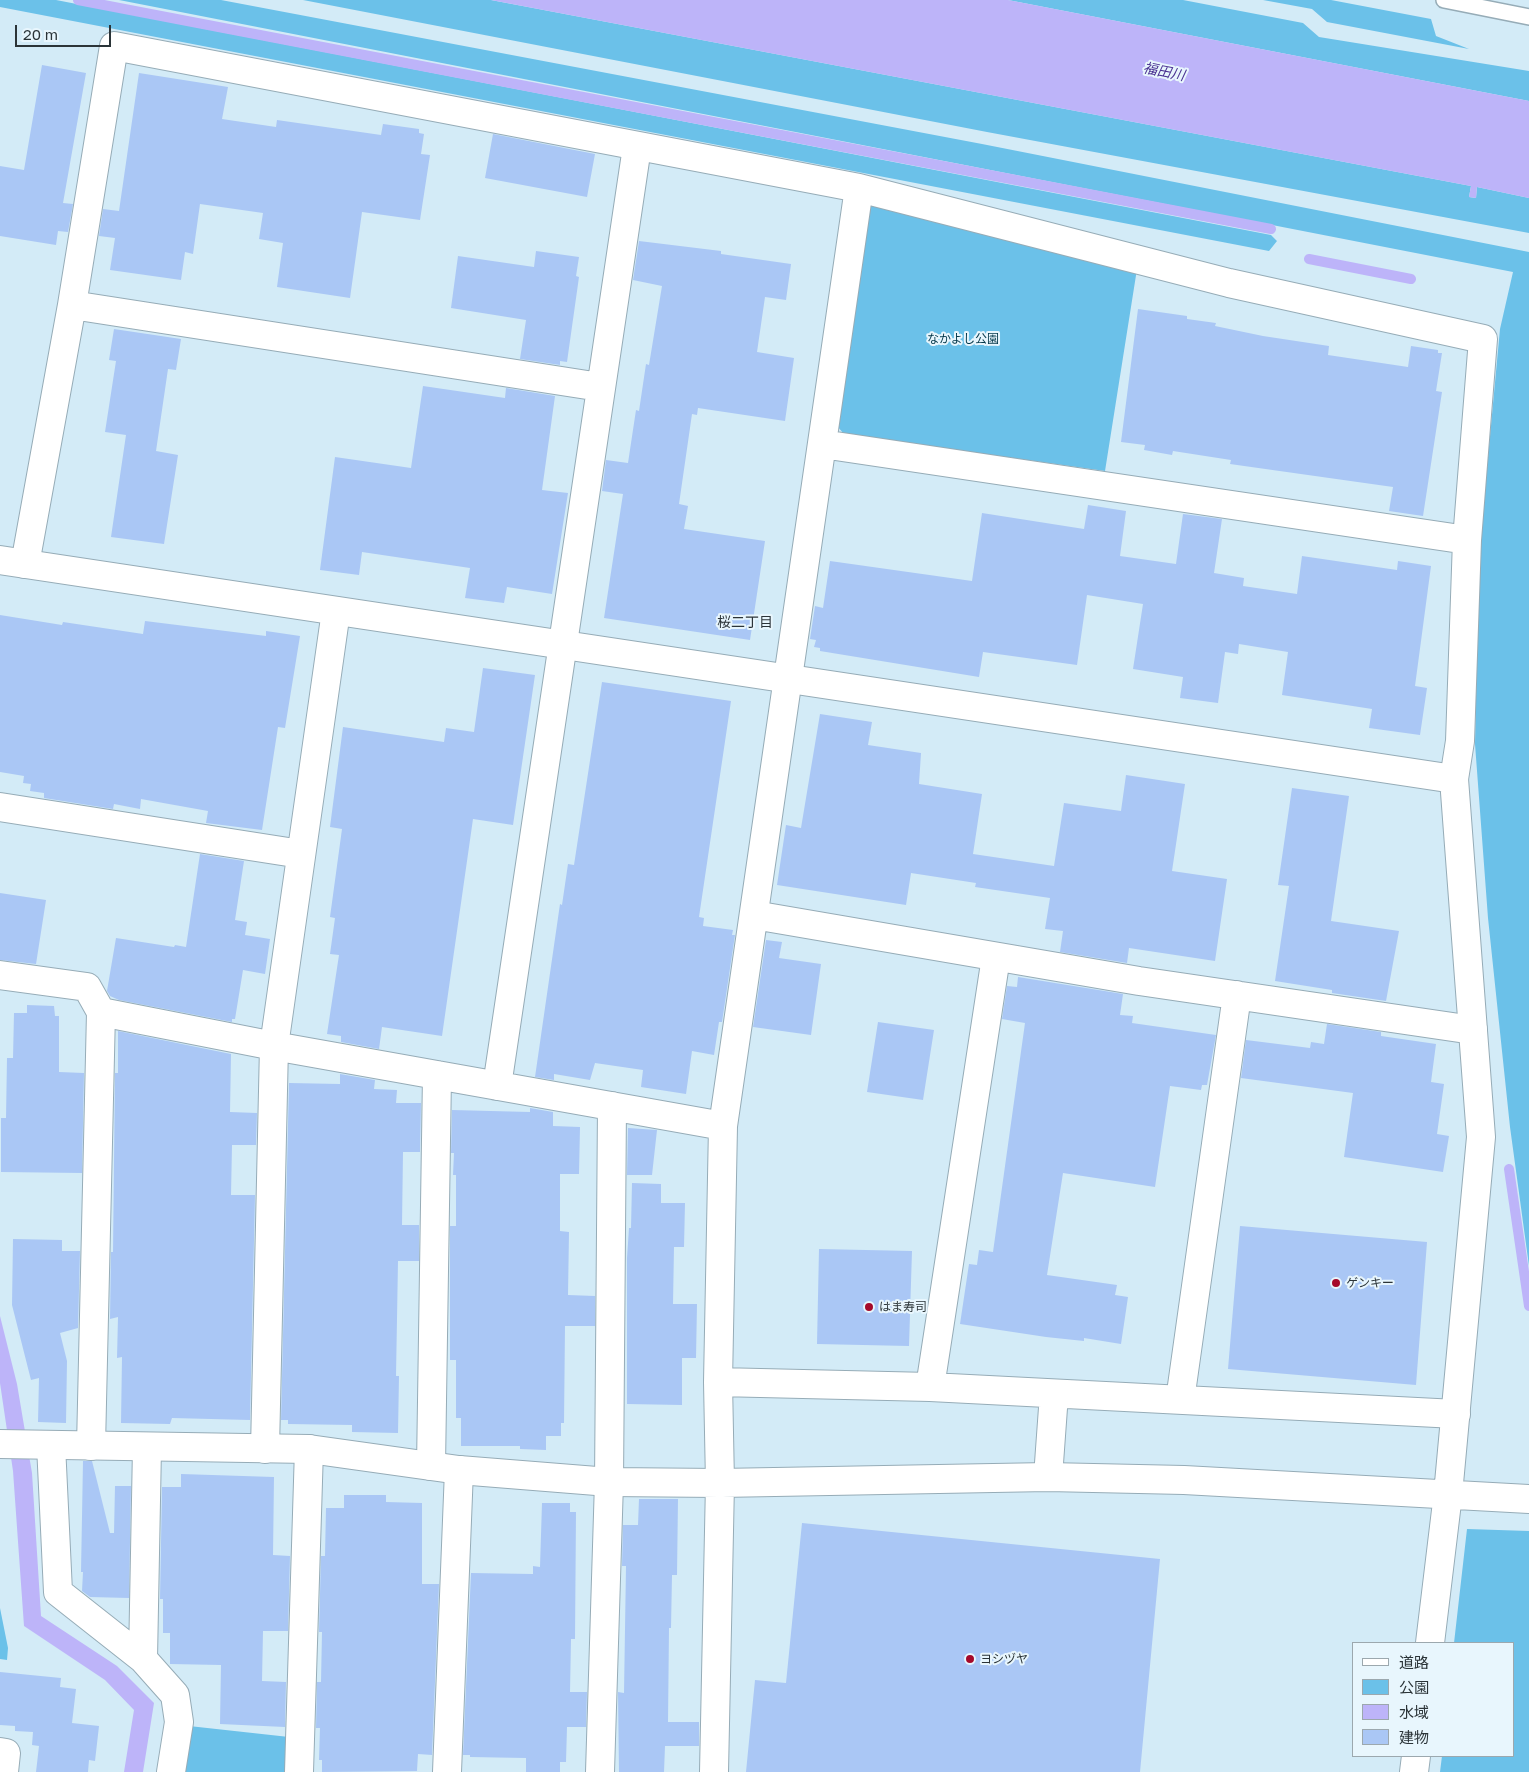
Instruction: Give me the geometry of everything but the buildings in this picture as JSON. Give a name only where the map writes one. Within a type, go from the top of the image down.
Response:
[{"type":"street","points":[[1430,1642],[1448,1494],[1481,1137],[1454,779],[1460,741],[1467,540],[1483,339],[1229,283],[859,188],[114,46],[72,305],[12,562],[1454,779]]},
{"type":"street","points":[[497,1086],[637,147]]},
{"type":"street","points":[[714,1772],[720,1483],[718,1382],[723,1126],[859,188]]},
{"type":"street","points":[[72,305],[600,386]]},
{"type":"street","points":[[822,444],[1467,540]]},
{"type":"street","points":[[265,1449],[274,1046],[336,611]]},
{"type":"street","points":[[0,807],[301,854]]},
{"type":"street","points":[[754,916],[996,957],[1473,1030]]},
{"type":"street","points":[[930,1387],[996,957]]},
{"type":"street","points":[[0,974],[86,987],[100,1012],[91,1446]]},
{"type":"street","points":[[1180,1400],[1237,995]]},
{"type":"street","points":[[100,1012],[274,1046],[723,1126]]},
{"type":"street","points":[[431,1466],[437,1075]]},
{"type":"street","points":[[600,1772],[609,1482],[612,1106]]},
{"type":"street","points":[[718,1382],[930,1387],[1456,1414]]},
{"type":"street","points":[[1048,1477],[1054,1394]]},
{"type":"street","points":[[0,1444],[309,1449],[459,1470],[609,1482],[720,1483],[1048,1477],[1184,1480],[1529,1499]]},
{"type":"street","points":[[42,1445],[58,1592],[143,1659],[174,1695],[179,1722],[171,1772]]},
{"type":"street","points":[[143,1659],[147,1446]]},
{"type":"street","points":[[299,1772],[309,1449]]},
{"type":"street","points":[[447,1772],[459,1470]]},
{"type":"street","points":[[0,1752],[6,1753],[4,1772]]},
{"type":"street","points":[[1414,1772],[1416,1757]]},
{"type":"lane","points":[[1444,0],[1529,17]]},
{"type":"green space","points":[[0,0],[56,0],[1271,235],[1277,241],[1269,251],[0,7]]},
{"type":"green space","points":[[119,0],[221,0],[982,144],[1529,252],[1529,1266],[1510,1127],[1488,918],[1475,744],[1479,554],[1500,329],[1513,272]]},
{"type":"green space","points":[[303,0],[491,0],[1471,186],[1469,197],[1476,198],[1477,187],[1529,198],[1529,233],[987,132]]},
{"type":"green space","points":[[1008,0],[1183,0],[1303,23],[1319,37],[1529,71],[1529,101]]},
{"type":"green space","points":[[1263,0],[1331,0],[1431,19],[1436,36],[1469,49],[1327,22],[1312,9]]},
{"type":"green space","name":"なかよし公園","points":[[881,202],[1137,269],[1105,471],[844,434],[837,426],[870,207]]},
{"type":"green space","points":[[1467,1529],[1529,1531],[1529,1772],[1440,1772],[1442,1757],[1514,1757],[1514,1642],[1454,1642]]},
{"type":"green space","points":[[0,1608],[8,1648],[7,1660],[0,1659]]},
{"type":"green space","points":[[189,1726],[289,1737],[287,1772],[182,1772]]},
{"type":"water","name":"福田川","points":[[491,0],[1008,0],[1529,101],[1529,198],[1477,187],[1476,198],[1469,197],[1471,186]]},
{"type":"water","points":[[0,1316],[17,1384],[32,1473],[41,1616],[117,1666],[154,1703],[143,1772],[124,1772],[134,1710],[105,1680],[24,1626],[13,1471],[0,1383]]},
{"type":"waterway","points":[[78,0],[1271,229]]},
{"type":"waterway","points":[[1309,259],[1411,279]]},
{"type":"waterway","points":[[1509,1169],[1529,1306]]},
{"type":"place","name":"ゲンキー","points":[[1336,1283]]},
{"type":"place","name":"はま寿司","points":[[869,1307]]},
{"type":"place","name":"ヨシヅヤ","points":[[970,1659]]},
{"type":"district","name":"桜二丁目","points":[[745,623]]}]
